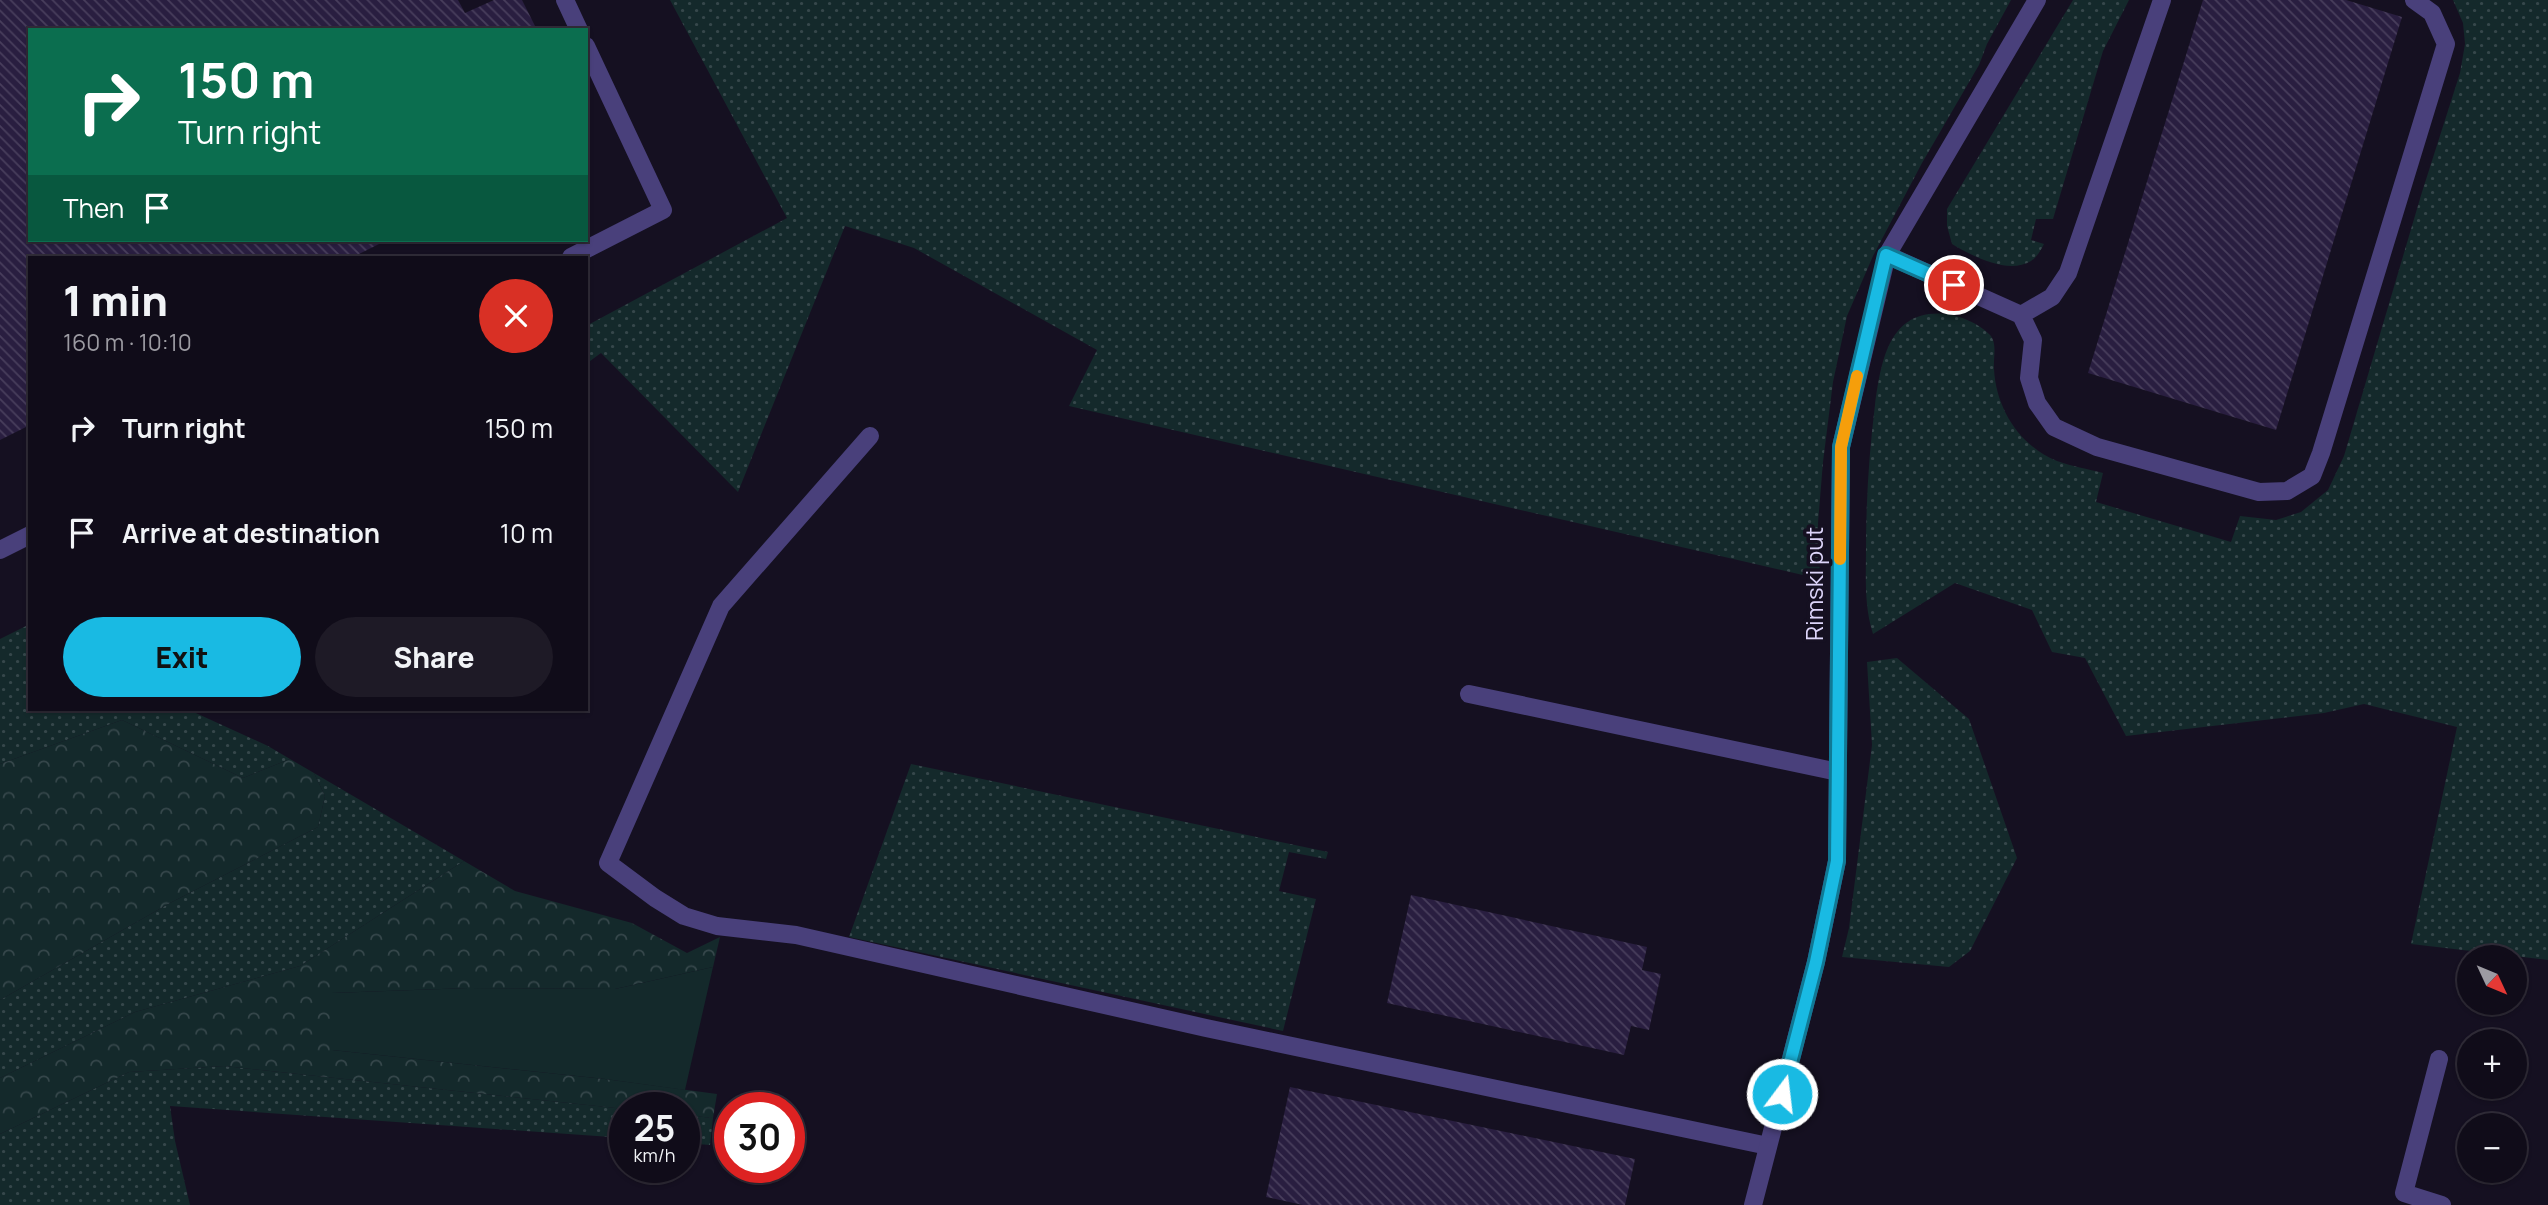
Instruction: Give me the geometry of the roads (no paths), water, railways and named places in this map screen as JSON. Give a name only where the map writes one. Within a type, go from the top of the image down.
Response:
[{"type":"street","points":[[565,0],[578,28]]},
{"type":"street","name":"Rimski put","points":[[1753,1205],[1816,962],[1837,861],[1841,447],[1886,255],[2037,0]]},
{"type":"street","points":[[2021,315],[2052,297],[2068,273],[2162,0]]},
{"type":"street","points":[[1886,255],[2021,315],[2033,341],[2029,378],[2037,403],[2054,426],[2097,447],[2259,492],[2287,491],[2312,476],[2321,453],[2446,44],[2432,13],[2414,0]]},
{"type":"street","points":[[573,256],[663,210],[588,50]]},
{"type":"street","points":[[870,436],[720,606],[608,863],[684,916],[717,926],[796,936],[1206,1028],[1768,1146]]},
{"type":"street","points":[[0,550],[28,536]]},
{"type":"street","points":[[1469,694],[1838,772]]},
{"type":"street","points":[[2439,1059],[2404,1193],[2442,1205]]}]
